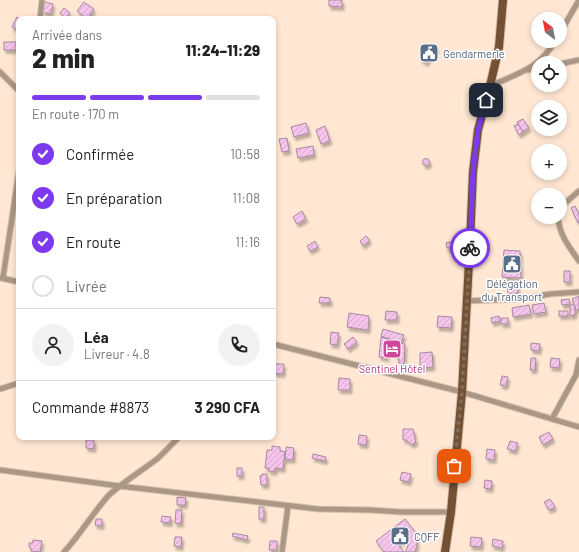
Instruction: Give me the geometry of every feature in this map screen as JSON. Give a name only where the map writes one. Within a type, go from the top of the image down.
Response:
[{"type":"main road","points":[[445,552],[451,512],[462,392],[473,172],[478,130],[499,47],[503,0]]},
{"type":"street","points":[[40,16],[42,0]]},
{"type":"street","points":[[567,21],[579,0]]},
{"type":"street","points":[[490,86],[525,71],[538,63],[550,48]]},
{"type":"street","points":[[567,63],[579,60]]},
{"type":"street","points":[[525,71],[531,70]]},
{"type":"street","points":[[0,72],[16,88]]},
{"type":"street","points":[[16,189],[1,278],[16,281]]},
{"type":"street","points":[[567,201],[579,191]]},
{"type":"street","points":[[559,224],[562,236],[579,261]]},
{"type":"street","points":[[466,301],[521,300],[550,294],[579,292]]},
{"type":"street","points":[[276,345],[462,392],[579,428]]},
{"type":"street","points":[[552,419],[576,375],[579,360]]},
{"type":"street","points":[[0,389],[16,384]]},
{"type":"street","points":[[64,552],[80,534],[96,510],[120,486],[158,458],[176,440]]},
{"type":"street","points":[[0,470],[120,486],[318,509],[451,512]]},
{"type":"street","points":[[282,552],[288,506]]},
{"type":"building","points":[[329,0],[342,0],[342,7],[329,6]]},
{"type":"building","points":[[45,2],[53,4],[51,13],[47,14],[43,12]]},
{"type":"building","points":[[84,2],[94,9],[89,16],[83,16],[77,11]]},
{"type":"building","points":[[64,8],[70,13],[67,16],[63,16],[60,13]]},
{"type":"building","points":[[16,19],[16,29],[12,27]]},
{"type":"building","points":[[4,42],[16,42],[16,50],[4,50]]},
{"type":"building","name":"Gendarmerie","points":[[431,44],[437,48],[426,63],[420,59]]},
{"type":"building","points":[[523,119],[529,128],[523,132],[517,122]]},
{"type":"building","points":[[306,123],[309,133],[294,137],[291,127]]},
{"type":"building","points":[[518,124],[523,132],[519,135],[514,126]]},
{"type":"building","points":[[325,126],[330,141],[321,144],[316,130]]},
{"type":"building","points":[[287,138],[289,151],[282,152],[279,139]]},
{"type":"building","points":[[313,146],[314,155],[298,158],[296,149]]},
{"type":"building","points":[[426,158],[429,159],[429,165],[426,166],[423,165],[422,162],[423,159]]},
{"type":"building","points":[[575,206],[579,214],[579,223],[571,208]]},
{"type":"building","points":[[302,211],[306,219],[297,224],[293,217]]},
{"type":"building","points":[[366,236],[370,240],[363,246],[360,241]]},
{"type":"building","points":[[315,241],[318,247],[310,251],[307,246]]},
{"type":"building","points":[[456,241],[457,247],[447,248],[446,243]]},
{"type":"building","name":"Délégation du Transport","points":[[504,250],[520,251],[521,278],[502,277]]},
{"type":"building","points":[[564,271],[570,271],[570,282],[564,282]]},
{"type":"building","points":[[517,281],[518,293],[508,294],[507,282]]},
{"type":"building","points":[[579,296],[579,309],[576,310],[572,299]]},
{"type":"building","points":[[320,297],[330,298],[330,303],[319,303]]},
{"type":"building","points":[[569,299],[570,304],[562,305],[561,300]]},
{"type":"building","points":[[544,303],[546,312],[534,314],[532,305]]},
{"type":"building","points":[[529,305],[531,314],[513,317],[512,308]]},
{"type":"building","points":[[570,305],[575,305],[575,315],[570,316]]},
{"type":"building","points":[[386,311],[397,312],[397,320],[385,320]]},
{"type":"building","points":[[559,311],[568,311],[568,316],[559,316]]},
{"type":"building","points":[[349,313],[369,316],[368,330],[347,327]]},
{"type":"building","points":[[438,316],[452,317],[451,328],[437,327]]},
{"type":"building","points":[[499,316],[500,321],[492,323],[491,318]]},
{"type":"building","points":[[501,318],[508,318],[508,324],[501,324]]},
{"type":"building","points":[[383,329],[404,335],[401,343],[381,336]]},
{"type":"building","points":[[331,332],[339,333],[337,345],[330,344]]},
{"type":"building","points":[[353,337],[357,342],[348,349],[344,344]]},
{"type":"building","points":[[381,337],[388,339],[387,358],[379,357]]},
{"type":"building","points":[[389,339],[397,342],[396,347],[399,347],[398,352],[387,351]]},
{"type":"building","points":[[400,343],[405,344],[404,364],[399,363],[399,357],[395,356],[396,352],[398,353]]},
{"type":"building","points":[[531,343],[540,344],[539,351],[531,350]]},
{"type":"building","points":[[432,352],[433,367],[420,368],[420,353]]},
{"type":"building","points":[[531,358],[536,358],[535,370],[530,370]]},
{"type":"building","points":[[551,358],[560,359],[559,368],[550,367]]},
{"type":"building","points":[[276,364],[284,364],[283,374],[276,373]]},
{"type":"building","points":[[502,376],[508,377],[506,386],[500,385]]},
{"type":"building","points":[[339,378],[350,379],[350,390],[338,390]]},
{"type":"building","points":[[403,429],[413,429],[416,443],[412,445],[406,440],[403,440]]},
{"type":"building","points":[[549,432],[553,439],[543,445],[539,437]]},
{"type":"building","points":[[359,435],[367,436],[366,445],[358,444]]},
{"type":"building","points":[[86,440],[94,440],[94,449],[86,448]]},
{"type":"building","points":[[510,441],[518,443],[515,451],[507,449]]},
{"type":"building","points":[[272,446],[280,447],[280,451],[285,452],[283,469],[275,468],[275,472],[269,471],[269,468],[265,468],[267,450],[272,450]]},
{"type":"building","points":[[286,447],[294,448],[293,460],[285,459]]},
{"type":"building","points":[[487,449],[495,450],[494,460],[486,459]]},
{"type":"building","points":[[313,454],[326,457],[325,461],[312,458]]},
{"type":"building","points":[[237,468],[242,468],[242,476],[237,476]]},
{"type":"building","points":[[402,472],[411,474],[409,482],[400,480]]},
{"type":"building","points":[[262,474],[267,474],[267,485],[261,485],[260,476],[262,476]]},
{"type":"building","points":[[485,480],[492,481],[491,489],[484,488]]},
{"type":"building","points":[[177,497],[186,498],[185,505],[177,505]]},
{"type":"building","points":[[550,499],[555,507],[549,510],[544,502]]},
{"type":"building","points":[[259,507],[264,507],[264,519],[259,519]]},
{"type":"building","points":[[176,510],[182,510],[181,524],[175,523]]},
{"type":"building","points":[[162,516],[171,517],[170,523],[161,522]]},
{"type":"building","points":[[96,519],[102,519],[102,526],[95,525]]},
{"type":"building","name":"CQFF","points":[[405,519],[416,533],[417,545],[415,552],[405,552],[408,546],[406,538],[398,545],[404,552],[384,552],[376,541]]},
{"type":"building","points":[[233,533],[248,536],[247,540],[232,536]]},
{"type":"building","points":[[175,537],[182,537],[181,547],[174,546]]},
{"type":"building","points":[[471,537],[482,538],[481,547],[470,546]]},
{"type":"building","points":[[493,539],[503,541],[502,548],[492,546]]},
{"type":"building","points":[[33,540],[42,541],[40,552],[31,551],[29,543],[32,543]]},
{"type":"building","points":[[270,541],[277,541],[277,550],[269,550]]},
{"type":"way so far","points":[[454,466],[462,392],[470,248]]},
{"type":"place","name":"Gendarmerie","points":[[429,53]]},
{"type":"place","name":"Délégation du Transport","points":[[512,264]]},
{"type":"place","name":"Sentinel Hôtel","points":[[392,349]]},
{"type":"place","name":"CQFF","points":[[400,536]]},
{"type":"route","points":[[470,248],[473,172],[478,130],[486,100]]}]
